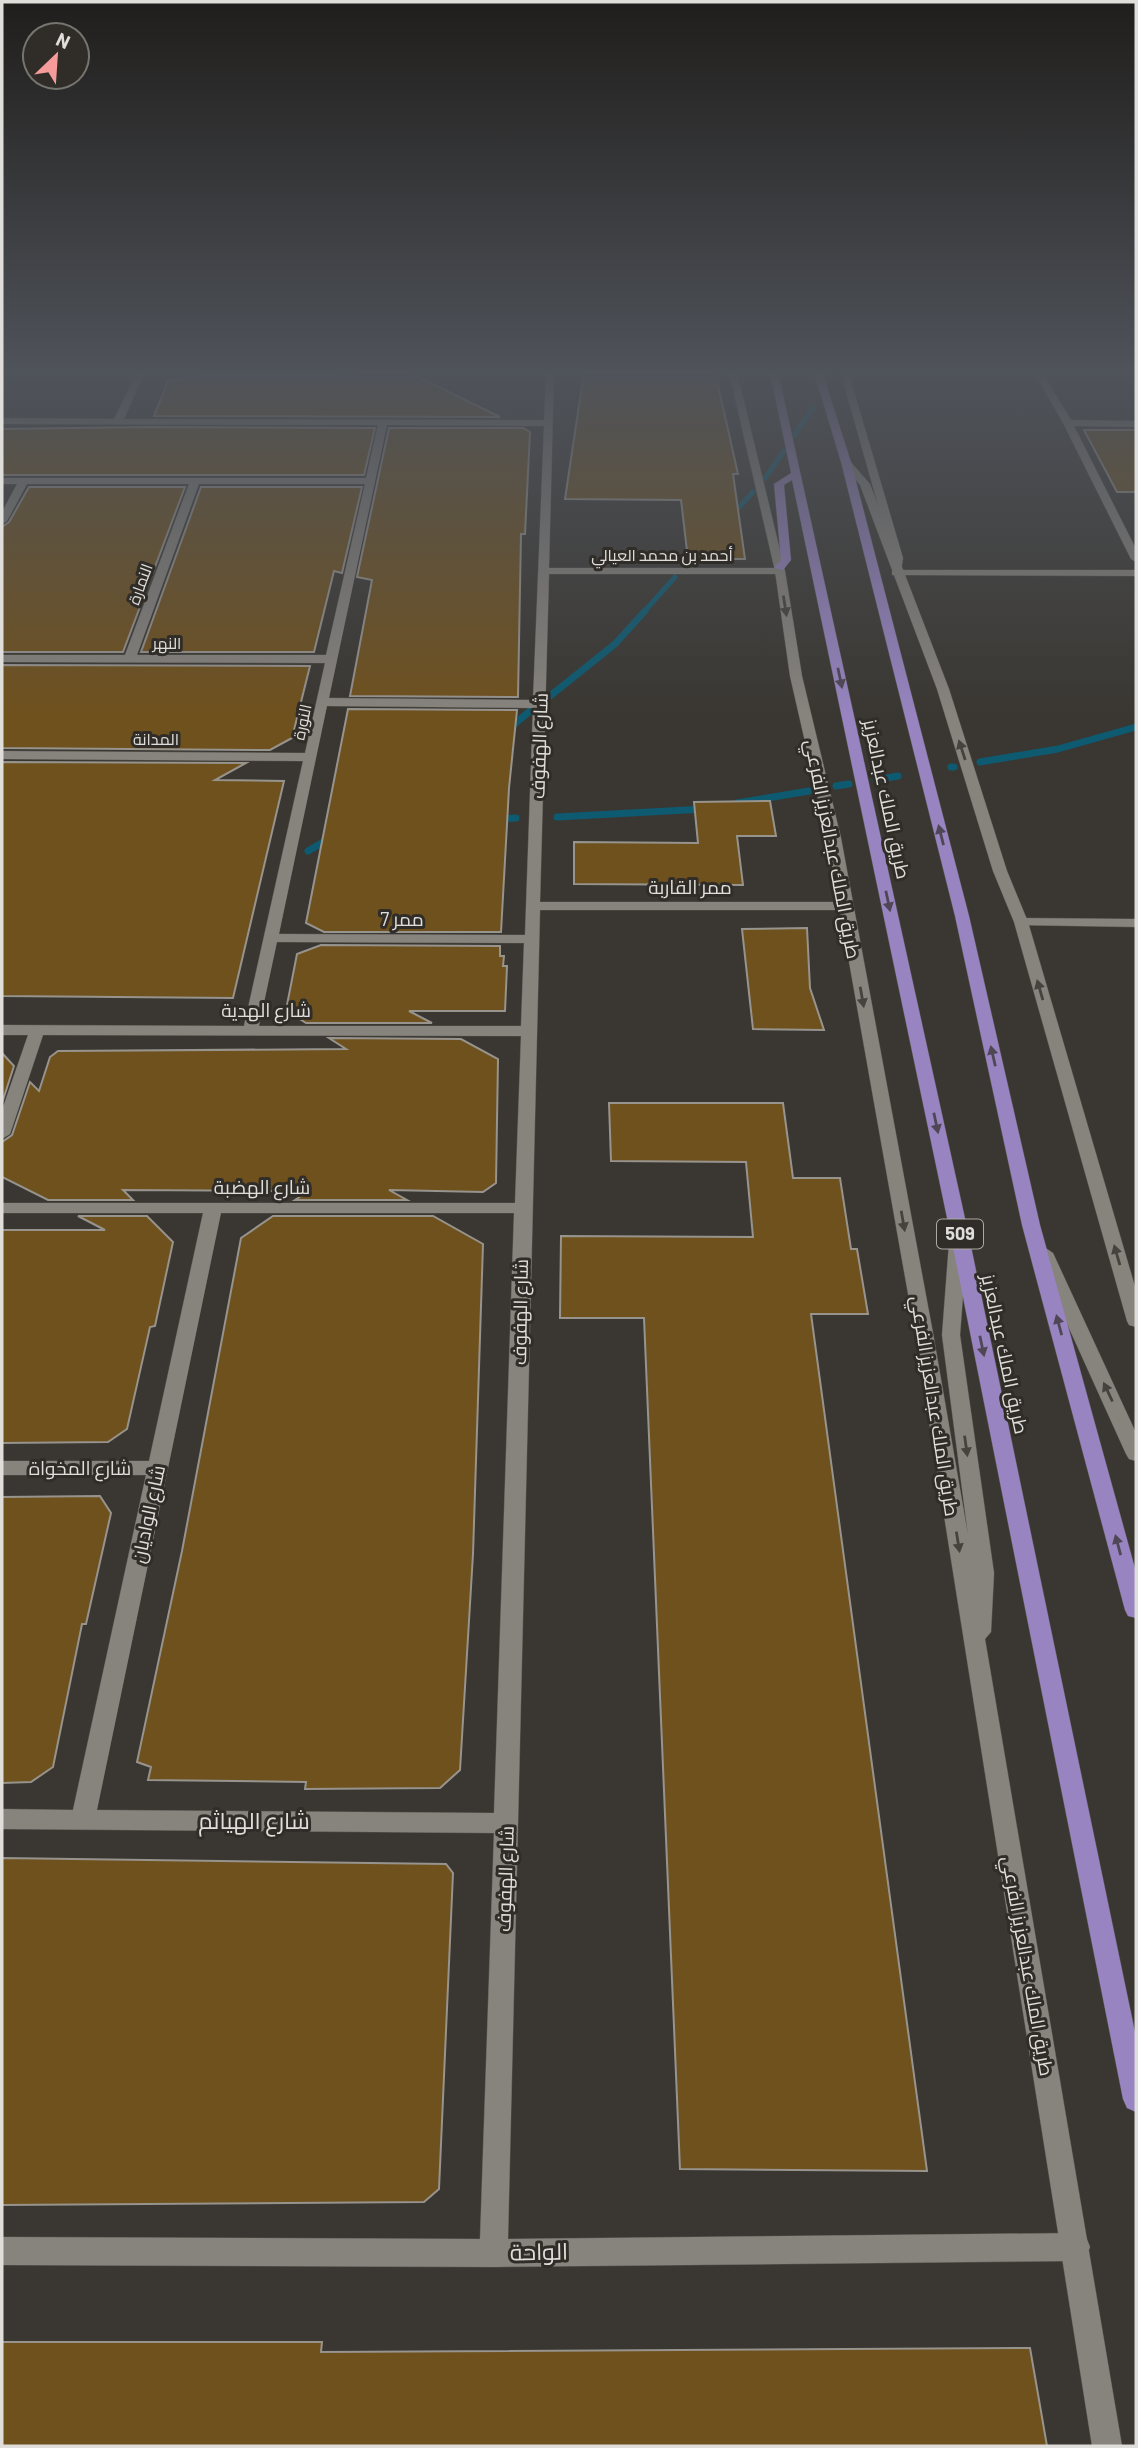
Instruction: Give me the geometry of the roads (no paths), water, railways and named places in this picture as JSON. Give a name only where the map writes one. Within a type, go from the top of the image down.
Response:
[{"type":"main road","points":[[779,486],[786,560],[779,569]]},
{"type":"main road","name":"طريق الملك عبدالعزيز","points":[[799,486],[959,1233],[1136,2099]]},
{"type":"main road","name":"طريق الملك عبدالعزيز","points":[[852,486],[962,916],[1031,1225],[1136,1611]]},
{"type":"street","points":[[2,521],[21,486]]},
{"type":"street","name":"النمارة","points":[[130,659],[193,486]]},
{"type":"street","name":"النورة","points":[[251,1029],[369,486]]},
{"type":"street","name":"شارع الهفوف","points":[[494,2253],[546,486]]},
{"type":"street","name":"طريق الملك عبدالعزيز الفرعي","points":[[760,486],[779,569],[796,676],[834,838],[924,1333],[1107,2446]]},
{"type":"street","points":[[867,486],[897,573],[917,617],[943,689],[1000,871],[1021,922],[1136,1321]]},
{"type":"street","points":[[877,486],[898,558],[897,573]]},
{"type":"street","points":[[1100,486],[1136,559]]},
{"type":"street","name":"أحمد بن محمد العيالي","points":[[544,571],[779,569]]},
{"type":"street","points":[[897,573],[1136,573]]},
{"type":"street","name":"النهر","points":[[2,659],[332,659]]},
{"type":"street","points":[[322,702],[540,704]]},
{"type":"street","name":"المدانة","points":[[2,755],[310,757]]},
{"type":"street","name":"ممر القاربة","points":[[534,906],[845,906]]},
{"type":"street","points":[[1021,922],[1136,923]]},
{"type":"street","name":"ممر 7","points":[[271,938],[533,939]]},
{"type":"street","name":"شارع الهدية","points":[[2,1030],[530,1031]]},
{"type":"street","points":[[2,1134],[37,1030]]},
{"type":"street","name":"شارع الهضبة","points":[[2,1208],[523,1208]]},
{"type":"street","name":"شارع الواديان","points":[[83,1820],[213,1208]]},
{"type":"street","points":[[1031,1225],[1136,1454]]},
{"type":"street","points":[[959,1233],[951,1335],[983,1573],[978,1668]]},
{"type":"street","name":"شارع المخواة","points":[[2,1468],[157,1468]]},
{"type":"street","name":"شارع الهياثم","points":[[2,1819],[507,1823]]},
{"type":"street","name":"الواحة","points":[[2,2251],[494,2253],[1076,2247]]},
{"type":"waterway","points":[[730,517],[753,492]]},
{"type":"waterway","points":[[687,565],[701,549]]},
{"type":"waterway","points":[[643,613],[675,577]]},
{"type":"waterway","points":[[550,696],[615,644],[645,611]]},
{"type":"waterway","points":[[506,731],[530,711]]},
{"type":"waterway","points":[[980,762],[1058,749],[1136,727]]},
{"type":"waterway","points":[[876,780],[898,776]]},
{"type":"waterway","points":[[836,786],[849,784]]},
{"type":"waterway","points":[[737,803],[809,791]]},
{"type":"waterway","points":[[557,817],[705,809]]},
{"type":"waterway","points":[[496,819],[516,818]]},
{"type":"waterway","points":[[308,851],[332,837]]}]
